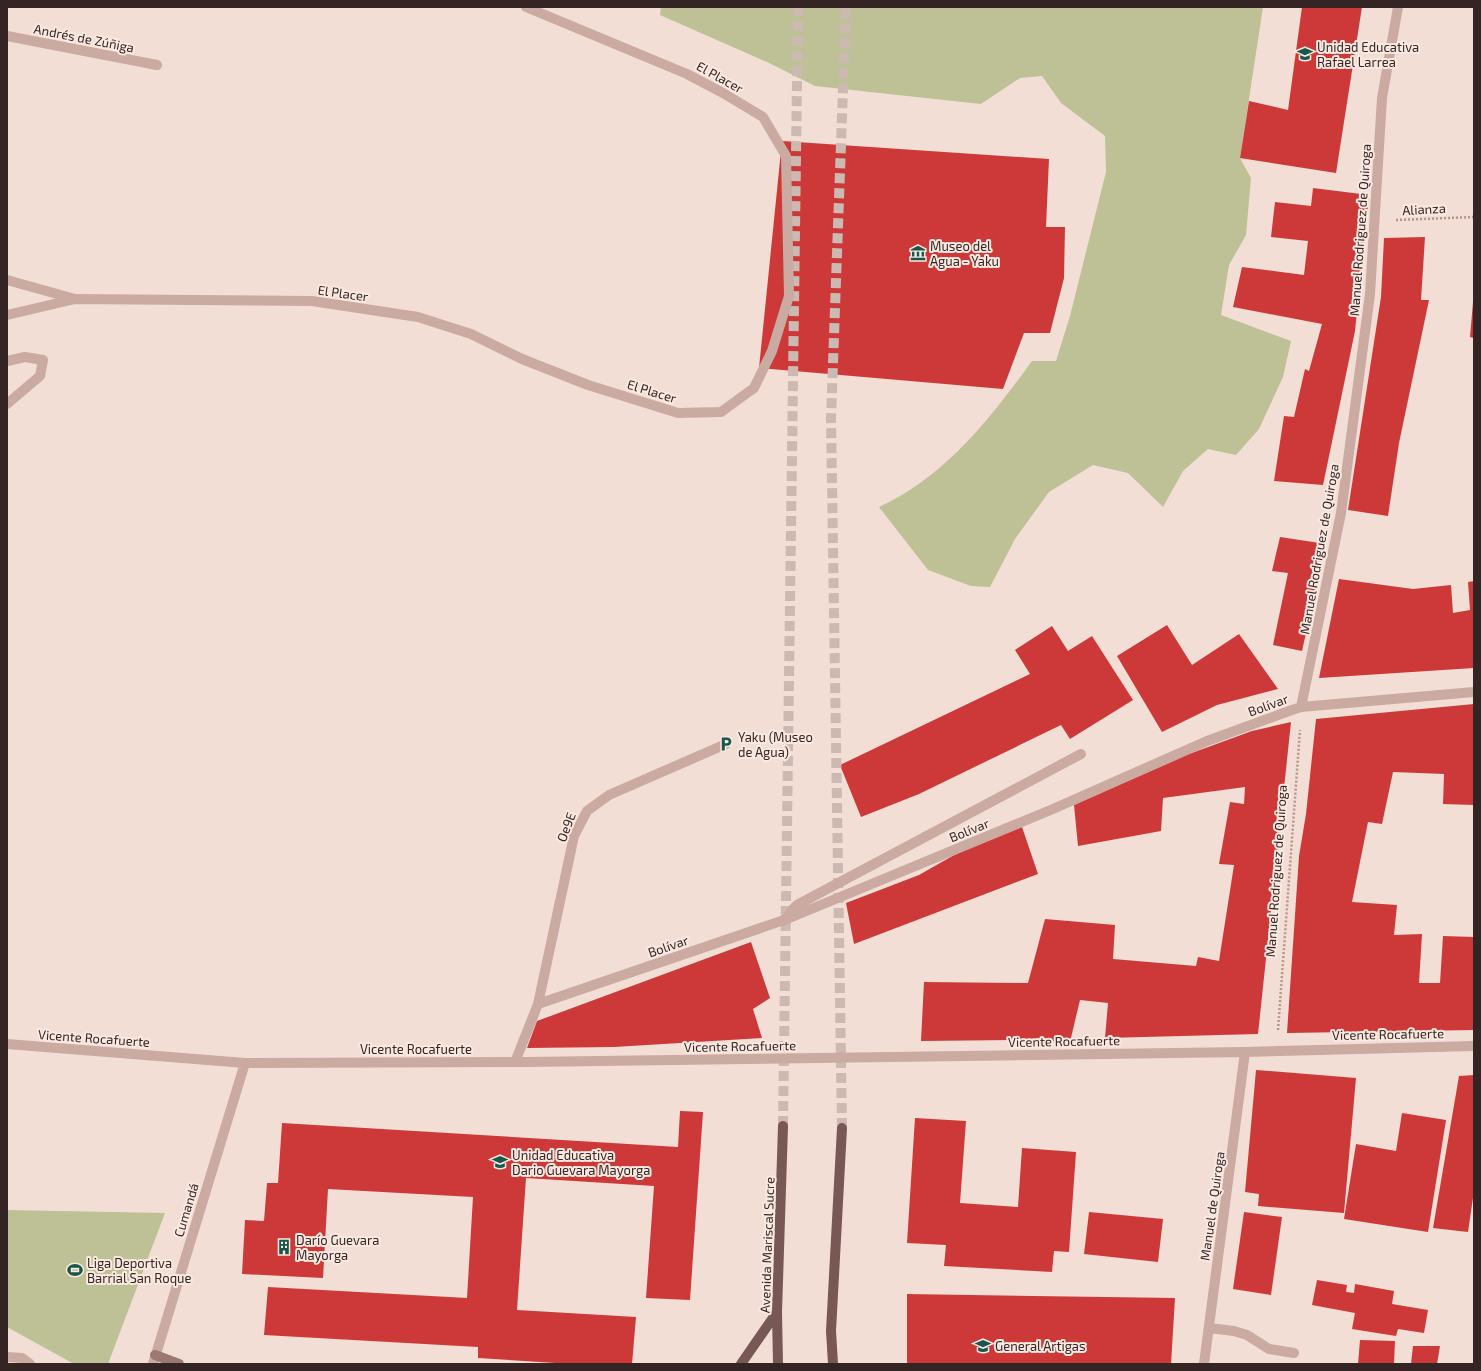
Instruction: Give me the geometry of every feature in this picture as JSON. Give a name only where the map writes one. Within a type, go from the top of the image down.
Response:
[{"type":"main road","name":"Avenida Mariscal Sucre","points":[[778,1364],[777,1312],[784,1126]]},
{"type":"main road","points":[[833,1364],[831,1331],[842,1128]]},
{"type":"main road","points":[[741,1364],[777,1312]]},
{"type":"main road","points":[[831,1331],[840,1364]]},
{"type":"main road","points":[[154,1360],[179,1364]]},
{"type":"street","name":"El Placer","points":[[7,315],[75,299],[312,301],[418,317],[471,334],[522,359],[588,385],[678,413],[720,412],[754,388],[772,351],[789,296],[786,156],[763,117],[723,93],[686,74],[526,7]]},
{"type":"street","name":"Manuel Rodriguez de Quiroga","points":[[1301,707],[1341,513],[1370,294],[1376,221],[1382,98],[1398,7]]},
{"type":"street","name":"Andrés de Zúñiga","points":[[7,36],[157,65]]},
{"type":"street","points":[[7,280],[75,299]]},
{"type":"street","points":[[7,361],[25,357],[43,360],[40,376],[7,404]]},
{"type":"street","name":"Bolívar","points":[[538,1004],[787,919],[1053,809],[1206,741],[1301,707],[1474,692]]},
{"type":"street","name":"Oe9E","points":[[538,1004],[574,836],[586,811],[609,795],[726,744]]},
{"type":"street","points":[[787,919],[791,911],[797,905],[1081,754]]},
{"type":"street","points":[[515,1062],[538,1004]]},
{"type":"street","name":"Vicente Rocafuerte","points":[[7,1044],[245,1063],[515,1062],[1245,1052],[1474,1046]]},
{"type":"street","name":"Manuel de Quiroga","points":[[1204,1364],[1245,1052]]},
{"type":"street","name":"Cumandá","points":[[154,1360],[245,1063]]},
{"type":"street","points":[[1209,1328],[1234,1331],[1247,1336],[1269,1349],[1294,1353]]},
{"type":"street","points":[[7,1357],[22,1358],[30,1364]]},
{"type":"path","name":"Alianza","points":[[1376,221],[1474,216]]},
{"type":"path","name":"Manuel Rodriguez de Quiroga","points":[[1276,1050],[1301,707]]},
{"type":"green space","points":[[661,7],[1263,7],[1240,158],[1251,178],[1246,235],[1229,265],[1221,315],[1291,341],[1283,377],[1259,429],[1236,455],[1208,449],[1183,471],[1163,507],[1128,473],[1093,465],[1049,492],[1015,539],[990,587],[971,586],[928,570],[879,507],[925,480],[945,463],[983,425],[1032,361],[1056,361],[1070,316],[1106,172],[1105,136],[1061,103],[1042,76],[1020,78],[981,104],[815,86],[767,62],[660,15]]},
{"type":"green space","name":"Liga Deportiva Barrial San Roque","points":[[7,1210],[165,1213],[108,1364],[74,1364],[7,1327]]},
{"type":"building","name":"Unidad Educativa Rafael Larrea","points":[[1302,7],[1362,7],[1336,173],[1240,158],[1249,101],[1288,110]]},
{"type":"building","name":"Museo del Agua - Yaku","points":[[782,141],[1049,159],[1046,227],[1065,227],[1064,278],[1050,333],[1024,333],[1003,389],[759,368]]},
{"type":"building","points":[[1313,188],[1369,195],[1355,331],[1323,485],[1274,481],[1284,416],[1294,417],[1305,369],[1309,371],[1322,324],[1233,307],[1242,267],[1304,275],[1308,241],[1271,237],[1275,202],[1311,206]]},
{"type":"building","points":[[1425,237],[1421,300],[1429,300],[1399,443],[1388,516],[1348,510],[1381,297],[1384,238]]},
{"type":"building","points":[[1474,302],[1474,338],[1470,337]]},
{"type":"building","points":[[1280,537],[1326,544],[1302,651],[1273,645],[1288,573],[1272,571]]},
{"type":"building","points":[[1339,579],[1413,589],[1451,585],[1453,613],[1470,610],[1468,582],[1474,581],[1474,668],[1319,678]]},
{"type":"building","points":[[1167,625],[1192,665],[1239,634],[1278,689],[1217,705],[1162,732],[1117,656]]},
{"type":"building","points":[[1052,626],[1068,651],[1092,636],[1133,700],[1070,739],[1061,725],[919,794],[861,817],[840,765],[1030,674],[1015,650]]},
{"type":"building","points":[[1474,704],[1474,805],[1443,804],[1444,774],[1393,772],[1382,824],[1368,822],[1352,902],[1397,905],[1394,935],[1422,934],[1419,983],[1440,983],[1443,936],[1474,937],[1474,1030],[1287,1033],[1299,856],[1306,814],[1316,719]]},
{"type":"building","points":[[1291,722],[1258,1034],[1105,1038],[1108,1003],[1080,1000],[1070,1042],[1013,1040],[921,1041],[924,982],[1028,983],[1045,919],[1115,925],[1113,959],[1196,966],[1198,957],[1219,961],[1234,865],[1219,864],[1230,802],[1244,804],[1245,787],[1163,798],[1161,831],[1078,846],[1074,805],[1178,758],[1252,731]]},
{"type":"building","points":[[1022,827],[1038,874],[854,944],[846,903],[919,875],[963,850]]},
{"type":"building","points":[[751,942],[770,998],[753,1009],[762,1038],[614,1047],[527,1048],[537,1021]]},
{"type":"building","points":[[1256,1070],[1356,1078],[1344,1213],[1258,1206],[1259,1194],[1245,1192]]},
{"type":"building","points":[[1474,1075],[1474,1191],[1468,1232],[1433,1228],[1459,1076]]},
{"type":"building","name":"Darío Guevara Mayorga","points":[[680,1111],[703,1112],[690,1300],[646,1298],[654,1186],[526,1178],[517,1310],[636,1317],[632,1364],[571,1364],[478,1358],[478,1347],[264,1335],[268,1287],[467,1298],[473,1197],[328,1189],[323,1278],[242,1274],[245,1220],[264,1221],[267,1183],[278,1183],[282,1123],[678,1147]]},
{"type":"building","points":[[1402,1113],[1446,1120],[1428,1232],[1344,1219],[1356,1144],[1396,1151]]},
{"type":"building","points":[[915,1118],[966,1121],[960,1203],[1018,1207],[1022,1148],[1076,1152],[1069,1252],[1054,1251],[1052,1272],[944,1266],[946,1245],[907,1243]]},
{"type":"building","points":[[1089,1212],[1163,1219],[1158,1262],[1084,1254]]},
{"type":"building","points":[[1244,1212],[1282,1217],[1271,1295],[1233,1289]]},
{"type":"building","points":[[1317,1280],[1347,1285],[1346,1292],[1354,1293],[1355,1284],[1394,1291],[1392,1304],[1428,1310],[1424,1333],[1398,1329],[1396,1336],[1352,1329],[1355,1313],[1312,1305]]},
{"type":"building","points":[[907,1294],[1175,1298],[1171,1364],[907,1364]]},
{"type":"building","points":[[1360,1340],[1395,1341],[1394,1364],[1358,1364]]},
{"type":"building","points":[[1413,1346],[1440,1346],[1437,1364],[1411,1364]]},
{"type":"tunnel","points":[[783,1126],[798,7]]},
{"type":"tunnel","points":[[842,1128],[831,418],[846,7]]},
{"type":"place","name":"Unidad Educativa Rafael Larrea","points":[[1305,54]]},
{"type":"place","name":"Museo del Agua - Yaku","points":[[918,253]]},
{"type":"place","name":"Yaku (Museo de Agua)","points":[[726,744]]},
{"type":"place","name":"Unidad Educativa Dario Guevara Mayorga","points":[[500,1162]]},
{"type":"place","name":"Darío Guevara Mayorga","points":[[284,1247]]},
{"type":"place","name":"Liga Deportiva Barrial San Roque","points":[[75,1270]]},
{"type":"place","name":"General Artigas","points":[[983,1346]]}]
